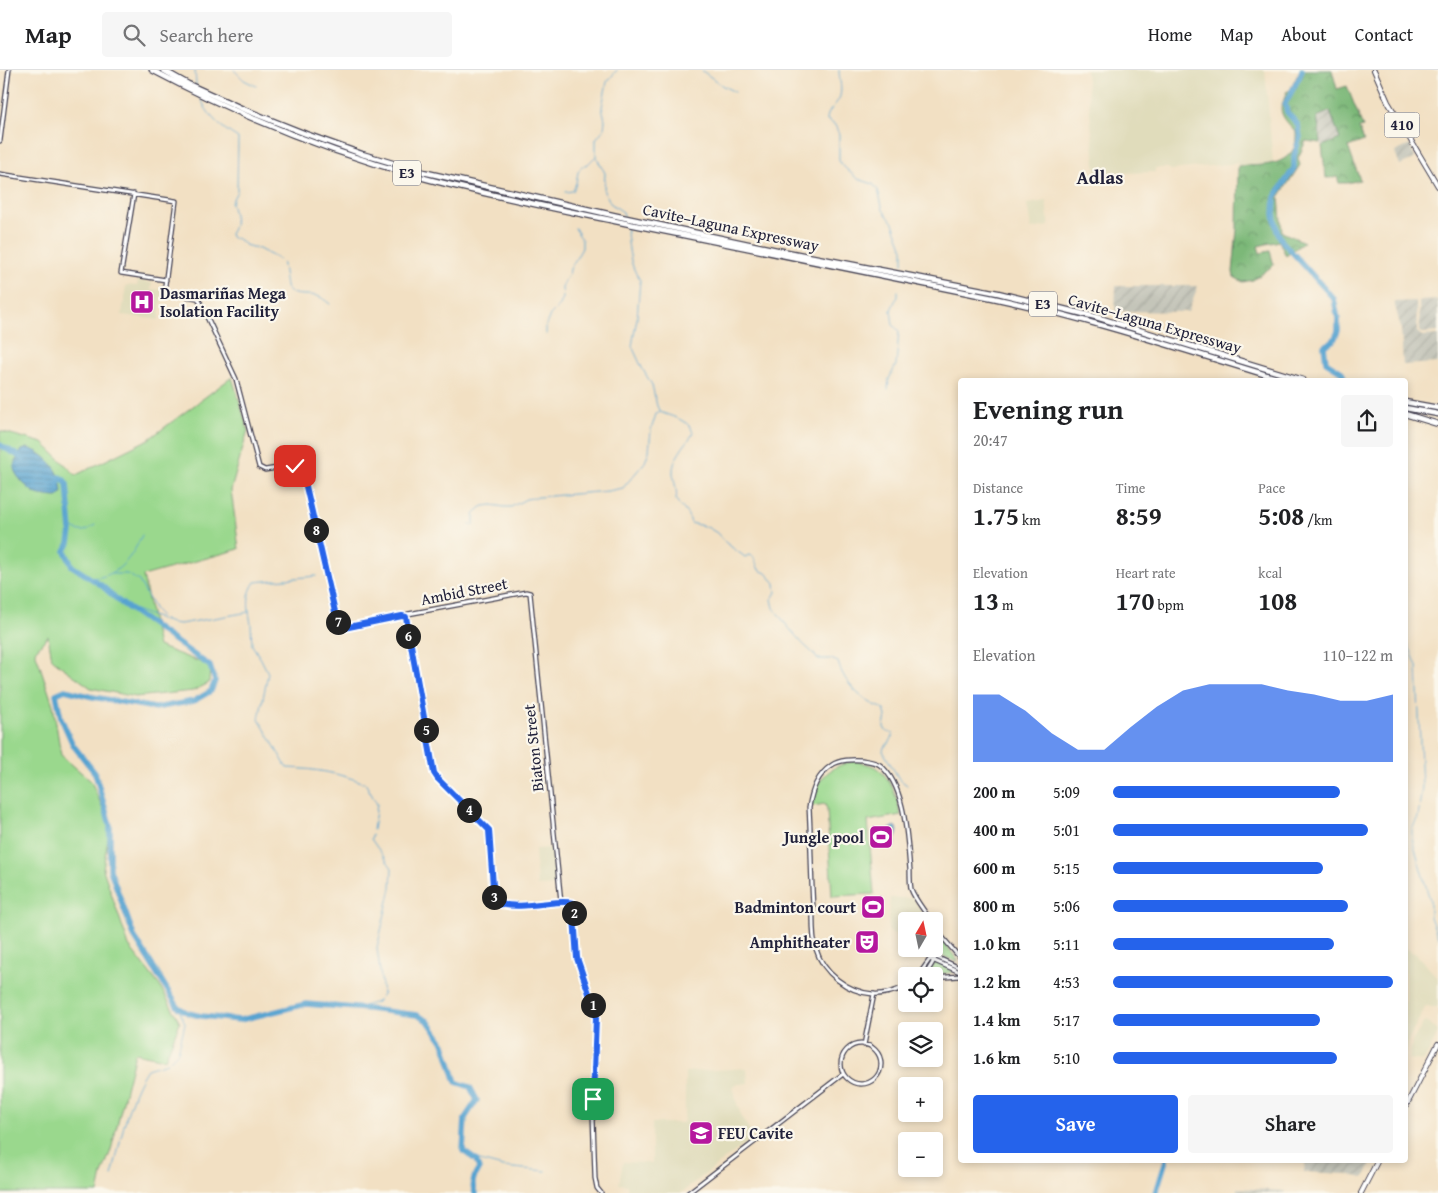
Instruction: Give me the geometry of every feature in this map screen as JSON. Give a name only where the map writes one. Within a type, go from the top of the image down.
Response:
[{"type":"highway","name":"Cavite–Laguna Expressway","points":[[152,70],[189,90],[304,138],[342,153],[404,173],[479,191],[630,221],[1014,304],[1103,326],[1276,378]]},
{"type":"highway","name":"Cavite–Laguna Expressway","points":[[163,70],[188,84],[243,109],[306,134],[392,163],[462,182],[618,219]]},
{"type":"highway","name":"Cavite–Laguna Expressway","points":[[776,252],[998,293],[1096,317],[1296,378]]},
{"type":"highway","points":[[1408,403],[1438,408]]},
{"type":"highway","points":[[1408,409],[1438,414]]},
{"type":"highway","points":[[1408,415],[1438,424]]},
{"type":"main road","name":"410","points":[[1374,70],[1388,102],[1438,186]]},
{"type":"main road","points":[[1408,1097],[1438,1044]]},
{"type":"main road","points":[[1361,1193],[1376,1163]]},
{"type":"street","points":[[0,141],[9,70]]},
{"type":"street","points":[[0,174],[134,194],[176,201],[166,280],[122,273],[134,194]]},
{"type":"street","name":"Ambid Street","points":[[166,280],[164,293],[198,298],[199,300],[236,379],[259,467],[265,470],[299,466],[302,469],[339,629],[528,592]]},
{"type":"street","name":"Biaton Street","points":[[528,592],[530,595],[561,902]]},
{"type":"street","points":[[406,617],[434,773],[489,830],[494,900],[496,903],[503,905],[520,906],[561,902],[573,903],[577,958],[596,1018],[593,1116],[595,1178],[597,1188],[601,1193]]},
{"type":"street","points":[[898,990],[889,993],[874,994],[855,990],[835,978],[821,960],[816,948],[809,807],[812,791],[817,780],[834,763],[855,759],[879,764],[890,778],[898,793],[904,814],[912,889],[926,912]]},
{"type":"street","points":[[943,937],[958,956]]},
{"type":"street","points":[[933,958],[958,967]]},
{"type":"street","points":[[933,958],[958,973]]},
{"type":"street","points":[[926,967],[933,958]]},
{"type":"street","points":[[928,967],[933,958]]},
{"type":"street","points":[[943,977],[958,974]]},
{"type":"street","points":[[864,1045],[874,994]]},
{"type":"street","points":[[864,1045],[875,1050],[880,1058],[880,1068],[875,1078],[870,1082],[858,1084],[847,1079],[843,1074],[841,1064],[844,1053],[851,1047],[864,1045]]},
{"type":"street","points":[[688,1193],[843,1074]]},
{"type":"shaded area","points":[[1086,70],[1265,70],[1273,164],[1238,166],[1237,163],[1171,170],[1168,168],[1155,168],[1155,172],[1096,174]]},
{"type":"shaded area","points":[[1330,111],[1341,139],[1322,146],[1317,117]]},
{"type":"shaded area","points":[[1410,145],[1415,158],[1400,165],[1395,152]]},
{"type":"shaded area","points":[[1046,201],[1049,226],[1031,229],[1027,204]]},
{"type":"shaded area","name":"Dasmariñas Mega Isolation Facility","points":[[138,281],[152,283],[151,289],[162,290],[159,320],[122,315],[126,285],[137,286]]},
{"type":"shaded area","points":[[1116,286],[1198,286],[1188,312],[1115,311]]},
{"type":"shaded area","points":[[1438,300],[1438,332],[1422,333],[1420,331],[1419,301]]},
{"type":"shaded area","points":[[1416,301],[1417,332],[1422,336],[1438,335],[1438,363],[1403,365],[1401,328],[1394,302]]},
{"type":"shaded area","points":[[554,848],[556,885],[537,886],[535,849]]},
{"type":"shaded area","points":[[890,898],[913,898],[922,912],[898,912],[898,935],[888,931]]},
{"type":"shaded area","points":[[1408,950],[1415,953],[1438,978],[1438,1008],[1426,1006],[1408,1040]]},
{"type":"shaded area","points":[[1424,1022],[1428,1023],[1438,1033],[1424,1061],[1409,1059],[1413,1040]]},
{"type":"shaded area","name":"FEU Cavite","points":[[747,1068],[748,1083],[733,1085],[742,1118],[754,1137],[681,1193],[628,1193],[627,1185],[619,1184],[623,1162],[652,1163],[652,1123],[683,1123],[685,1112],[685,1072]]},
{"type":"shaded area","points":[[1305,1163],[1372,1163],[1364,1178],[1346,1174],[1304,1172]]},
{"type":"shaded area","points":[[1237,1188],[1285,1191],[1284,1193],[1237,1193]]},
{"type":"green space","points":[[1300,70],[1332,70],[1337,89],[1347,86],[1363,127],[1359,128],[1364,141],[1348,147],[1360,180],[1339,183],[1337,177],[1326,178],[1322,146],[1340,139],[1330,111],[1317,117],[1321,143],[1306,141],[1298,158],[1300,165],[1279,197],[1282,232],[1304,242],[1286,256],[1279,241],[1258,246],[1260,253],[1270,251],[1274,265],[1253,280],[1243,282],[1234,277],[1233,272],[1237,229],[1238,166],[1277,162],[1294,148],[1296,132],[1284,118],[1281,108],[1286,92],[1290,90]]},
{"type":"green space","points":[[232,377],[248,430],[231,490],[239,549],[143,576],[158,646],[210,666],[209,683],[193,691],[135,697],[91,688],[52,659],[48,636],[35,651],[53,705],[61,755],[91,781],[110,825],[103,869],[129,946],[160,986],[180,1022],[165,1059],[135,1053],[111,1150],[102,1174],[98,1193],[0,1193],[0,431],[43,443],[76,475],[149,439]]},
{"type":"green space","points":[[855,761],[873,766],[883,773],[893,790],[901,815],[868,821],[874,894],[832,896],[827,809],[825,804],[812,806],[816,788],[825,775],[838,766]]},
{"type":"green space","points":[[943,941],[958,961],[943,956]]},
{"type":"green space","points":[[936,962],[953,972],[943,974],[943,967],[932,967]]},
{"type":"water","points":[[28,448],[38,452],[57,471],[62,492],[59,496],[37,494],[19,479],[14,468],[16,461],[22,450]]},
{"type":"water","name":"Jungle pool","points":[[894,826],[898,830],[895,839],[896,845],[889,844],[885,848],[883,846],[884,841],[891,842],[891,837],[885,837],[881,841],[877,835],[881,832],[888,833]]},
{"type":"waterway","points":[[195,70],[196,85]]},
{"type":"waterway","points":[[234,70],[244,80],[256,86]]},
{"type":"waterway","points":[[617,70],[607,82],[602,107],[605,120],[604,129],[596,139],[596,157],[605,173],[604,191],[610,203],[623,212],[624,216]]},
{"type":"waterway","points":[[701,70],[735,92]]},
{"type":"waterway","points":[[839,70],[840,96],[827,117],[827,120],[835,125],[839,134],[839,161],[858,179],[873,184],[878,190],[883,210],[893,223],[903,249],[903,263]]},
{"type":"waterway","points":[[1302,70],[1285,104],[1287,112],[1298,125],[1300,137],[1294,156],[1294,168],[1275,197],[1274,214],[1277,231],[1282,241],[1334,299],[1338,331],[1334,340],[1324,346],[1326,362],[1342,372],[1344,378]]},
{"type":"waterway","points":[[200,96],[206,109],[215,120],[225,130],[238,138],[237,191],[231,203],[235,219],[230,234],[231,237],[282,261],[286,287],[290,292],[316,296],[330,304]]},
{"type":"waterway","points":[[565,192],[573,191],[578,172],[582,166],[588,164],[595,157]]},
{"type":"waterway","points":[[626,225],[631,261],[640,280],[637,318],[632,346],[652,385],[660,412],[685,422],[689,425],[693,434],[680,452],[673,468],[676,500],[687,513],[691,523],[707,527],[717,533],[726,543],[745,557],[753,556],[759,570],[766,573],[775,583],[776,592],[772,599],[774,608],[787,626],[817,659],[831,659],[838,662],[845,678],[857,692],[868,701],[884,709],[886,716],[884,727],[886,731],[893,734],[883,751],[899,779],[907,785]]},
{"type":"waterway","points":[[546,334],[546,325],[550,315],[560,305],[563,298],[562,288],[565,280],[582,248],[582,240],[575,228]]},
{"type":"waterway","points":[[888,389],[889,379],[896,365],[899,331],[893,325],[891,310],[898,297],[898,291]]},
{"type":"waterway","points":[[470,525],[474,525],[474,515],[484,506],[511,507],[526,499],[623,488],[645,462],[649,451],[651,430],[656,414],[659,413]]},
{"type":"waterway","points":[[0,445],[24,459]]},
{"type":"waterway","points":[[58,484],[60,477],[67,484],[71,531],[69,543],[65,551],[72,566],[101,585],[121,603],[210,666],[215,681],[211,691],[194,701],[155,708],[65,690],[56,694],[61,718],[73,745],[95,773],[110,825],[110,870],[134,936],[178,1007],[188,1013],[240,1020],[306,1004],[417,1015],[428,1021],[444,1044],[456,1082],[470,1087],[477,1100],[465,1118],[463,1151],[476,1160],[479,1169],[473,1181],[475,1193]]},
{"type":"waterway","points":[[70,526],[83,531],[95,525]]},
{"type":"waterway","points":[[91,578],[109,575],[122,565],[128,559],[142,535]]},
{"type":"waterway","points":[[113,574],[127,574],[139,581],[155,610],[165,620]]},
{"type":"waterway","points":[[127,607],[171,623],[180,624],[249,612],[249,596],[255,582],[316,576]]},
{"type":"waterway","points":[[249,612],[252,645],[268,673],[259,719],[287,768],[327,772],[365,783],[377,804],[373,830]]},
{"type":"waterway","points":[[1408,644],[1417,666],[1422,787],[1418,817],[1412,829],[1412,839],[1430,900],[1430,917],[1438,937]]},
{"type":"waterway","points":[[357,1008],[377,1002],[383,994],[377,948],[391,888],[392,868],[371,839],[372,835]]},
{"type":"waterway","points":[[112,1176],[125,1121],[140,1081],[147,1069],[167,1063],[178,1052],[185,1023],[178,1007]]},
{"type":"waterway","points":[[476,1160],[503,1167],[546,1171]]},
{"type":"waterway","points":[[1156,1193],[1165,1163]]},
{"type":"place","name":"Dasmariñas Mega Isolation Facility","points":[[142,302]]},
{"type":"place","name":"Jungle pool","points":[[881,837]]},
{"type":"place","name":"Badminton court","points":[[873,907]]},
{"type":"place","name":"Amphitheater","points":[[867,942]]},
{"type":"place","name":"FEU Cavite","points":[[701,1133]]},
{"type":"district","name":"Adlas","points":[[1100,177]]},
{"type":"route","points":[[295,466],[299,466],[302,469],[339,629],[402,616],[406,617],[434,773],[489,830],[494,900],[496,903],[503,905],[526,906],[573,902],[577,958],[596,1018],[593,1099]]}]
